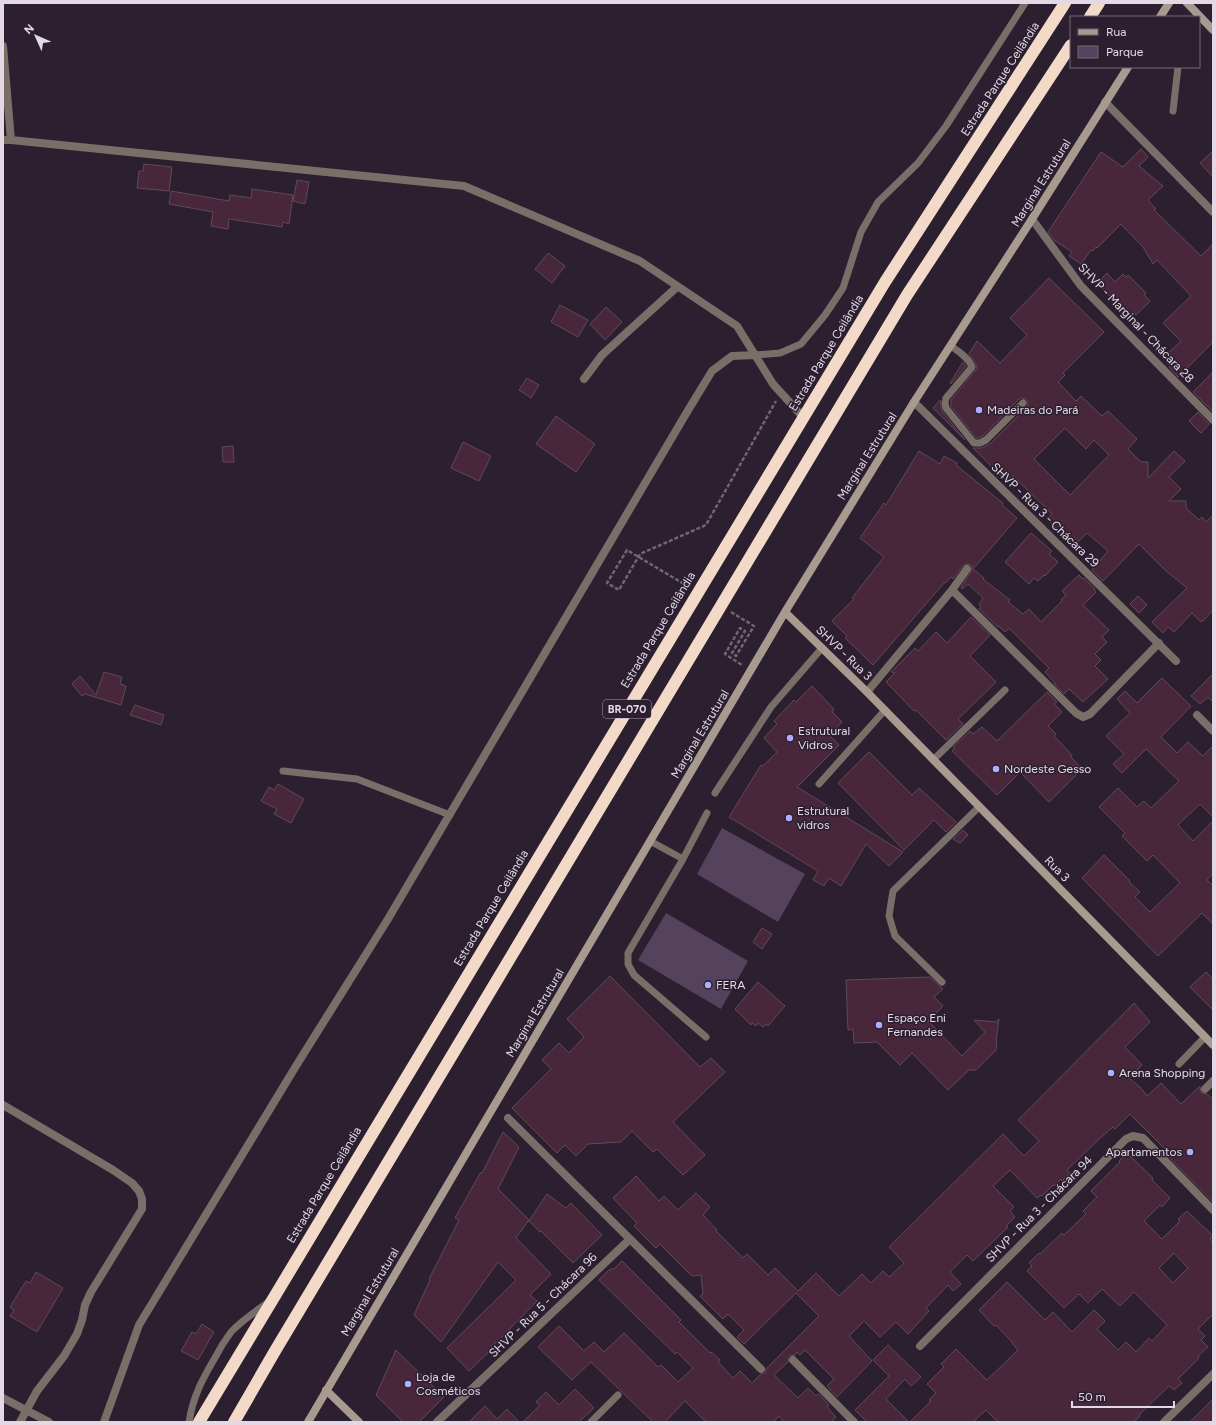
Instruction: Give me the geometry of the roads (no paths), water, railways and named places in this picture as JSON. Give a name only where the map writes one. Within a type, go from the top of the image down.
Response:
[{"type":"highway","name":"Estrada Parque Ceilândia","points":[[199,1422],[885,282],[1065,3]]},
{"type":"highway","points":[[1091,16],[1099,3]]},
{"type":"highway","name":"BR-070","points":[[234,1422],[275,1351],[907,295],[1070,47]]},
{"type":"main road","points":[[1161,16],[1169,3]]},
{"type":"main road","points":[[1187,3],[1198,16]]},
{"type":"main road","points":[[1200,18],[1213,30]]},
{"type":"main road","name":"Marginal Estrutural","points":[[308,1422],[785,612],[914,402],[1032,220],[1127,68]]},
{"type":"main road","name":"SHVP - Rua 3","points":[[785,612],[885,710]]},
{"type":"main road","name":"Rua 3","points":[[885,710],[1213,1045]]},
{"type":"main road","points":[[326,1390],[359,1422]]},
{"type":"street","points":[[3,46],[7,140],[464,186],[640,261],[737,326],[773,384],[803,417]]},
{"type":"street","points":[[1105,102],[1213,212]]},
{"type":"street","name":"SHVP - Marginal - Chácara 28","points":[[1032,220],[1081,286],[1213,420]]},
{"type":"street","points":[[584,379],[602,355],[678,287]]},
{"type":"street","points":[[104,1422],[138,1325],[296,1066],[388,919],[683,418],[712,371],[732,356],[755,355]]},
{"type":"street","name":"SHVP - Rua 3 - Chácara 29","points":[[914,402],[975,464],[1176,661]]},
{"type":"street","points":[[867,692],[952,590],[967,569]]},
{"type":"street","points":[[952,590],[1076,714],[1083,717],[1090,714],[1159,643]]},
{"type":"street","points":[[1198,715],[1213,731]]},
{"type":"street","points":[[1205,1089],[1213,1081]]},
{"type":"street","points":[[3,1106],[113,1170],[132,1183],[139,1191],[142,1199],[142,1209],[91,1292],[85,1305],[77,1334],[64,1356],[36,1391],[20,1422]]},
{"type":"street","points":[[508,1118],[761,1370]]},
{"type":"street","name":"SHVP - Rua 3 - Chácara 94","points":[[920,1346],[1126,1139],[1133,1136],[1143,1138],[1213,1210]]},
{"type":"street","name":"SHVP - Rua 5 - Chácara 96","points":[[437,1422],[630,1239]]},
{"type":"street","points":[[793,1360],[853,1422]]},
{"type":"street","points":[[1164,1422],[1213,1374]]},
{"type":"street","points":[[3,1398],[49,1422]]},
{"type":"lane","points":[[755,355],[780,353],[801,344],[825,315],[843,288],[861,232],[878,202],[918,164],[946,126],[1025,3]]},
{"type":"lane","points":[[1173,111],[1178,68]]},
{"type":"lane","points":[[951,346],[966,358],[971,363],[972,367],[946,398],[946,408],[974,443],[980,444],[986,440],[1023,403]]},
{"type":"lane","points":[[716,793],[771,708],[822,648]]},
{"type":"lane","points":[[933,760],[1005,690]]},
{"type":"lane","points":[[819,784],[885,710]]},
{"type":"lane","points":[[283,771],[357,779],[450,815]]},
{"type":"lane","points":[[942,982],[895,936],[890,916],[893,891],[980,807]]},
{"type":"lane","points":[[706,1037],[634,975],[628,964],[628,953],[683,858],[707,813]]},
{"type":"lane","points":[[650,841],[683,858]]},
{"type":"lane","points":[[1179,1064],[1205,1037]]},
{"type":"lane","points":[[189,1422],[192,1404],[201,1380],[231,1332],[246,1318],[272,1299]]},
{"type":"lane","points":[[591,1422],[618,1395]]},
{"type":"place","name":"Madeiras do Pará","points":[[979,410]]},
{"type":"place","name":"Estrutural Vidros","points":[[790,738]]},
{"type":"place","name":"Nordeste Gesso","points":[[996,769]]},
{"type":"place","name":"Estrutural vidros","points":[[789,818]]},
{"type":"place","name":"FERA","points":[[708,985]]},
{"type":"place","name":"Espaço Eni Fernandes","points":[[879,1025]]},
{"type":"place","name":"Arena Shopping","points":[[1111,1073]]},
{"type":"place","name":"Apartamentos","points":[[1190,1152]]},
{"type":"place","name":"Loja de Cosméticos","points":[[408,1384]]}]
